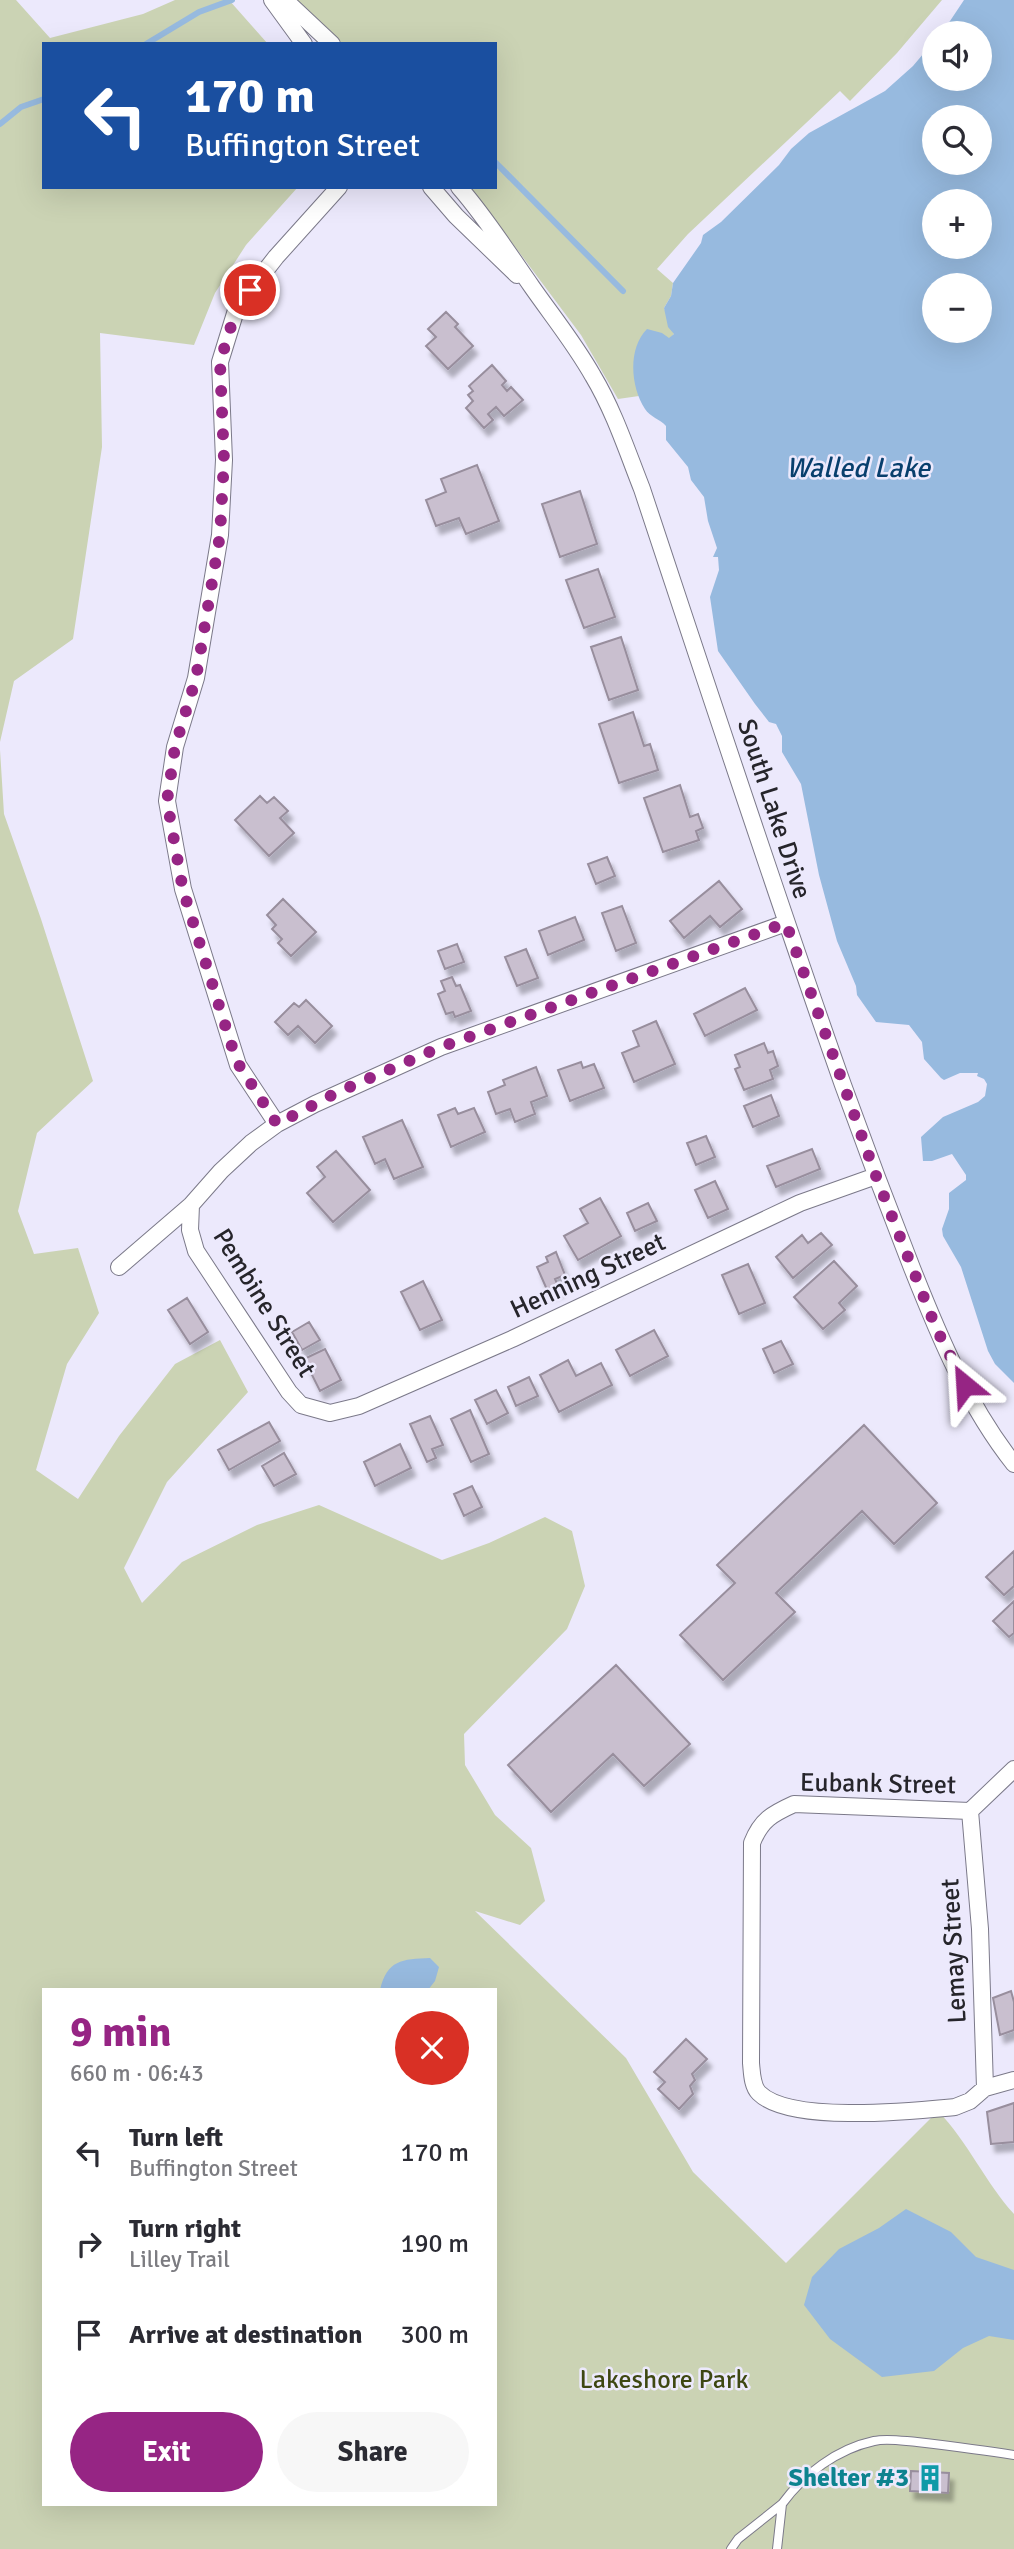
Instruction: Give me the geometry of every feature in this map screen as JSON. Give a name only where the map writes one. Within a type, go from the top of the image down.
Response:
[{"type":"street","points":[[272,0],[303,42]]},
{"type":"street","points":[[285,0],[330,42]]},
{"type":"street","points":[[277,1124],[239,1065],[225,1026],[183,890],[167,801],[175,747],[196,678],[220,535],[224,460],[220,362],[237,307],[276,257],[337,189]]},
{"type":"street","name":"South Lake Drive","points":[[433,189],[498,258],[532,288]]},
{"type":"street","name":"South Lake Drive","points":[[461,189],[484,216],[594,376],[633,466],[786,923],[876,1176],[941,1338],[983,1418],[1014,1464]]},
{"type":"street","points":[[119,1267],[191,1205],[221,1171],[277,1124],[338,1092],[441,1047],[786,923]]},
{"type":"street","name":"Henning Street","points":[[320,1410],[330,1413],[359,1406],[512,1339],[800,1203],[876,1176]]},
{"type":"street","name":"Pembine Street","points":[[191,1205],[190,1230],[196,1251],[289,1392],[301,1405],[320,1410]]},
{"type":"street","name":"Eubank Street","points":[[985,2088],[970,2101],[955,2107],[843,2113],[797,2110],[769,2100],[758,2092],[752,2080],[751,2063],[751,1843],[758,1827],[773,1814],[794,1804],[970,1811],[1014,1769]]},
{"type":"street","name":"Lemay Street","points":[[970,1811],[979,1929],[985,2088]]},
{"type":"street","points":[[985,2088],[1014,2080]]},
{"type":"lane","points":[[731,2549],[738,2539],[782,2504],[801,2480],[850,2448],[876,2440],[957,2446],[1014,2455]]},
{"type":"lane","points":[[777,2549],[782,2504]]},
{"type":"green space","points":[[0,0],[16,0],[50,38],[143,14],[175,0],[229,0],[266,42],[42,42],[42,189],[296,189],[246,245],[215,293],[194,345],[100,333],[102,447],[73,639],[14,681],[0,742]]},
{"type":"green space","points":[[291,0],[942,0],[897,53],[850,101],[840,91],[688,234],[657,269],[673,283],[671,296],[664,308],[674,334],[635,376],[639,396],[618,399],[581,335],[492,216],[468,189],[497,189],[497,42],[336,42]]},
{"type":"green space","name":"Lakeshore Park","points":[[0,750],[4,814],[93,1081],[37,1133],[18,1211],[34,1254],[78,1248],[99,1313],[67,1364],[36,1470],[78,1499],[119,1436],[175,1364],[220,1340],[248,1392],[167,1482],[124,1568],[142,1603],[182,1562],[257,1525],[319,1505],[442,1560],[489,1543],[545,1517],[572,1531],[585,1586],[567,1629],[464,1734],[465,1765],[495,1815],[531,1848],[545,1901],[520,1925],[475,1911],[626,2058],[693,2172],[786,2263],[938,2111],[949,2123],[1014,2214],[1014,2549],[0,2549]]},
{"type":"water","name":"Walled Lake","points":[[964,0],[1014,0],[1014,1383],[995,1364],[988,1351],[961,1267],[943,1236],[942,1229],[949,1209],[949,1193],[966,1180],[966,1175],[952,1154],[932,1161],[923,1161],[921,1137],[943,1117],[978,1102],[985,1096],[987,1084],[977,1076],[978,1073],[960,1073],[944,1080],[941,1078],[924,1059],[922,1042],[909,1025],[876,1022],[857,995],[856,986],[837,941],[819,875],[801,784],[782,752],[782,736],[776,724],[769,722],[718,651],[710,597],[719,570],[718,557],[713,557],[717,548],[704,497],[691,480],[688,467],[666,440],[666,426],[645,409],[640,400],[633,368],[637,346],[647,329],[669,338],[674,334],[668,327],[664,308],[671,296],[673,283],[701,243],[703,235],[721,222],[809,133],[885,91],[922,55],[922,91],[992,91],[992,21],[950,21]]},
{"type":"water","points":[[430,1958],[439,1967],[430,1988],[381,1988],[392,1967],[411,1959]]},
{"type":"water","points":[[906,2209],[951,2232],[976,2257],[1014,2270],[1014,2340],[989,2336],[963,2348],[934,2371],[882,2377],[830,2339],[804,2305],[812,2277],[839,2249],[879,2228]]},
{"type":"building","points":[[446,312],[458,324],[455,327],[473,346],[448,369],[426,346],[436,337],[428,329]]},
{"type":"building","points":[[492,365],[506,381],[502,385],[507,391],[511,387],[523,400],[504,416],[496,407],[488,414],[493,420],[484,428],[466,408],[473,401],[468,395],[473,391],[469,386]]},
{"type":"building","points":[[477,465],[499,521],[466,534],[459,518],[436,526],[426,500],[446,492],[441,479]]},
{"type":"building","points":[[580,491],[597,544],[560,557],[542,504]]},
{"type":"building","points":[[598,569],[615,617],[584,628],[566,580]]},
{"type":"building","points":[[621,637],[638,690],[609,700],[591,647]]},
{"type":"building","points":[[633,712],[644,746],[650,744],[658,770],[619,783],[599,724]]},
{"type":"building","points":[[680,785],[690,817],[698,814],[703,828],[696,831],[699,840],[663,852],[644,798]]},
{"type":"building","points":[[260,796],[267,803],[274,797],[288,811],[280,818],[294,833],[269,856],[235,820]]},
{"type":"building","points":[[607,857],[615,876],[596,884],[588,864]]},
{"type":"building","points":[[719,881],[742,909],[720,927],[710,916],[684,938],[670,921]]},
{"type":"building","points":[[283,899],[316,932],[291,956],[278,943],[282,939],[272,929],[276,925],[267,915]]},
{"type":"building","points":[[622,906],[636,943],[616,951],[602,913]]},
{"type":"building","points":[[575,917],[584,940],[548,955],[539,931]]},
{"type":"building","points":[[457,944],[464,962],[445,969],[438,951]]},
{"type":"building","points":[[526,949],[538,978],[517,986],[505,957]]},
{"type":"building","points":[[452,977],[456,986],[460,985],[471,1011],[455,1017],[453,1012],[446,1014],[438,994],[445,991],[441,981]]},
{"type":"building","points":[[745,988],[757,1010],[705,1036],[694,1014]]},
{"type":"building","points":[[306,1000],[332,1026],[315,1043],[298,1026],[288,1035],[275,1022],[294,1003],[299,1007]]},
{"type":"building","points":[[656,1021],[675,1064],[634,1082],[622,1053],[639,1046],[633,1031]]},
{"type":"building","points":[[764,1043],[768,1053],[773,1051],[778,1066],[770,1070],[773,1079],[744,1090],[735,1069],[740,1067],[735,1055]]},
{"type":"building","points":[[581,1062],[583,1068],[594,1064],[604,1088],[570,1101],[558,1070]]},
{"type":"building","points":[[536,1067],[547,1096],[531,1102],[535,1114],[515,1122],[510,1109],[496,1114],[488,1092],[505,1085],[503,1080]]},
{"type":"building","points":[[771,1095],[779,1116],[753,1127],[744,1106]]},
{"type":"building","points":[[455,1108],[458,1114],[474,1108],[485,1132],[451,1147],[438,1115]]},
{"type":"building","points":[[402,1120],[423,1167],[394,1179],[385,1159],[375,1164],[363,1137]]},
{"type":"building","points":[[706,1136],[715,1157],[696,1165],[687,1143]]},
{"type":"building","points":[[812,1149],[820,1169],[776,1187],[767,1166]]},
{"type":"building","points":[[336,1151],[370,1190],[333,1222],[307,1193],[325,1177],[317,1167]]},
{"type":"building","points":[[715,1181],[728,1209],[708,1218],[695,1190]]},
{"type":"building","points":[[600,1198],[621,1236],[578,1260],[564,1236],[588,1223],[580,1209]]},
{"type":"building","points":[[648,1203],[657,1221],[635,1231],[627,1213]]},
{"type":"building","points":[[821,1233],[832,1245],[793,1278],[776,1257],[802,1235],[808,1243]]},
{"type":"building","points":[[556,1252],[565,1275],[555,1279],[559,1288],[548,1292],[537,1267],[548,1262],[546,1257]]},
{"type":"building","points":[[834,1261],[857,1286],[839,1303],[845,1310],[823,1329],[794,1297]]},
{"type":"building","points":[[748,1264],[765,1303],[739,1314],[722,1275]]},
{"type":"building","points":[[423,1281],[442,1320],[420,1330],[401,1292]]},
{"type":"building","points":[[187,1298],[208,1332],[190,1344],[168,1310]]},
{"type":"building","points":[[309,1322],[320,1340],[302,1350],[292,1332]]},
{"type":"building","points":[[654,1330],[668,1356],[630,1376],[616,1350]]},
{"type":"building","points":[[781,1341],[793,1364],[774,1373],[763,1349]]},
{"type":"building","points":[[325,1349],[341,1380],[320,1391],[304,1359]]},
{"type":"building","points":[[568,1360],[576,1376],[601,1363],[612,1385],[559,1412],[540,1375]]},
{"type":"building","points":[[529,1377],[538,1396],[516,1406],[508,1387]]},
{"type":"building","points":[[496,1390],[508,1413],[487,1424],[475,1400]]},
{"type":"building","points":[[470,1410],[489,1454],[471,1462],[451,1419]]},
{"type":"building","points":[[430,1416],[443,1445],[432,1449],[436,1458],[427,1462],[410,1424]]},
{"type":"building","points":[[269,1422],[280,1441],[229,1470],[218,1450]]},
{"type":"building","points":[[864,1425],[937,1503],[894,1544],[862,1511],[776,1593],[795,1612],[723,1680],[680,1635],[735,1583],[717,1565]]},
{"type":"building","points":[[400,1444],[411,1468],[375,1486],[364,1462]]},
{"type":"building","points":[[284,1453],[296,1474],[274,1486],[262,1466]]},
{"type":"building","points":[[472,1486],[482,1507],[464,1516],[454,1494]]},
{"type":"building","points":[[1014,1551],[1014,1586],[1004,1595],[986,1577]]},
{"type":"building","points":[[1014,1601],[1014,1633],[1009,1637],[993,1621]]},
{"type":"building","points":[[616,1665],[690,1744],[644,1786],[613,1754],[551,1812],[508,1765]]},
{"type":"building","points":[[1011,1991],[1014,2002],[1014,2030],[1000,2035],[993,1998]]},
{"type":"building","points":[[686,2039],[707,2059],[692,2074],[695,2080],[690,2086],[693,2094],[679,2109],[658,2089],[665,2082],[654,2072]]},
{"type":"building","points":[[1014,2103],[1014,2142],[991,2144],[987,2112]]},
{"type":"building","name":"Shelter #3","points":[[911,2471],[949,2473],[948,2493],[910,2491]]},
{"type":"waterway","points":[[149,42],[199,12],[232,0]]},
{"type":"waterway","points":[[0,124],[21,107],[42,100]]},
{"type":"waterway","points":[[497,164],[623,291]]},
{"type":"place","name":"Shelter #3","points":[[930,2478]]},
{"type":"route","points":[[250,290],[237,307],[220,362],[224,460],[220,535],[196,678],[175,747],[167,801],[183,890],[217,1001],[239,1065],[277,1124],[338,1092],[441,1047],[786,923],[876,1176],[936,1328],[965,1385]]}]
